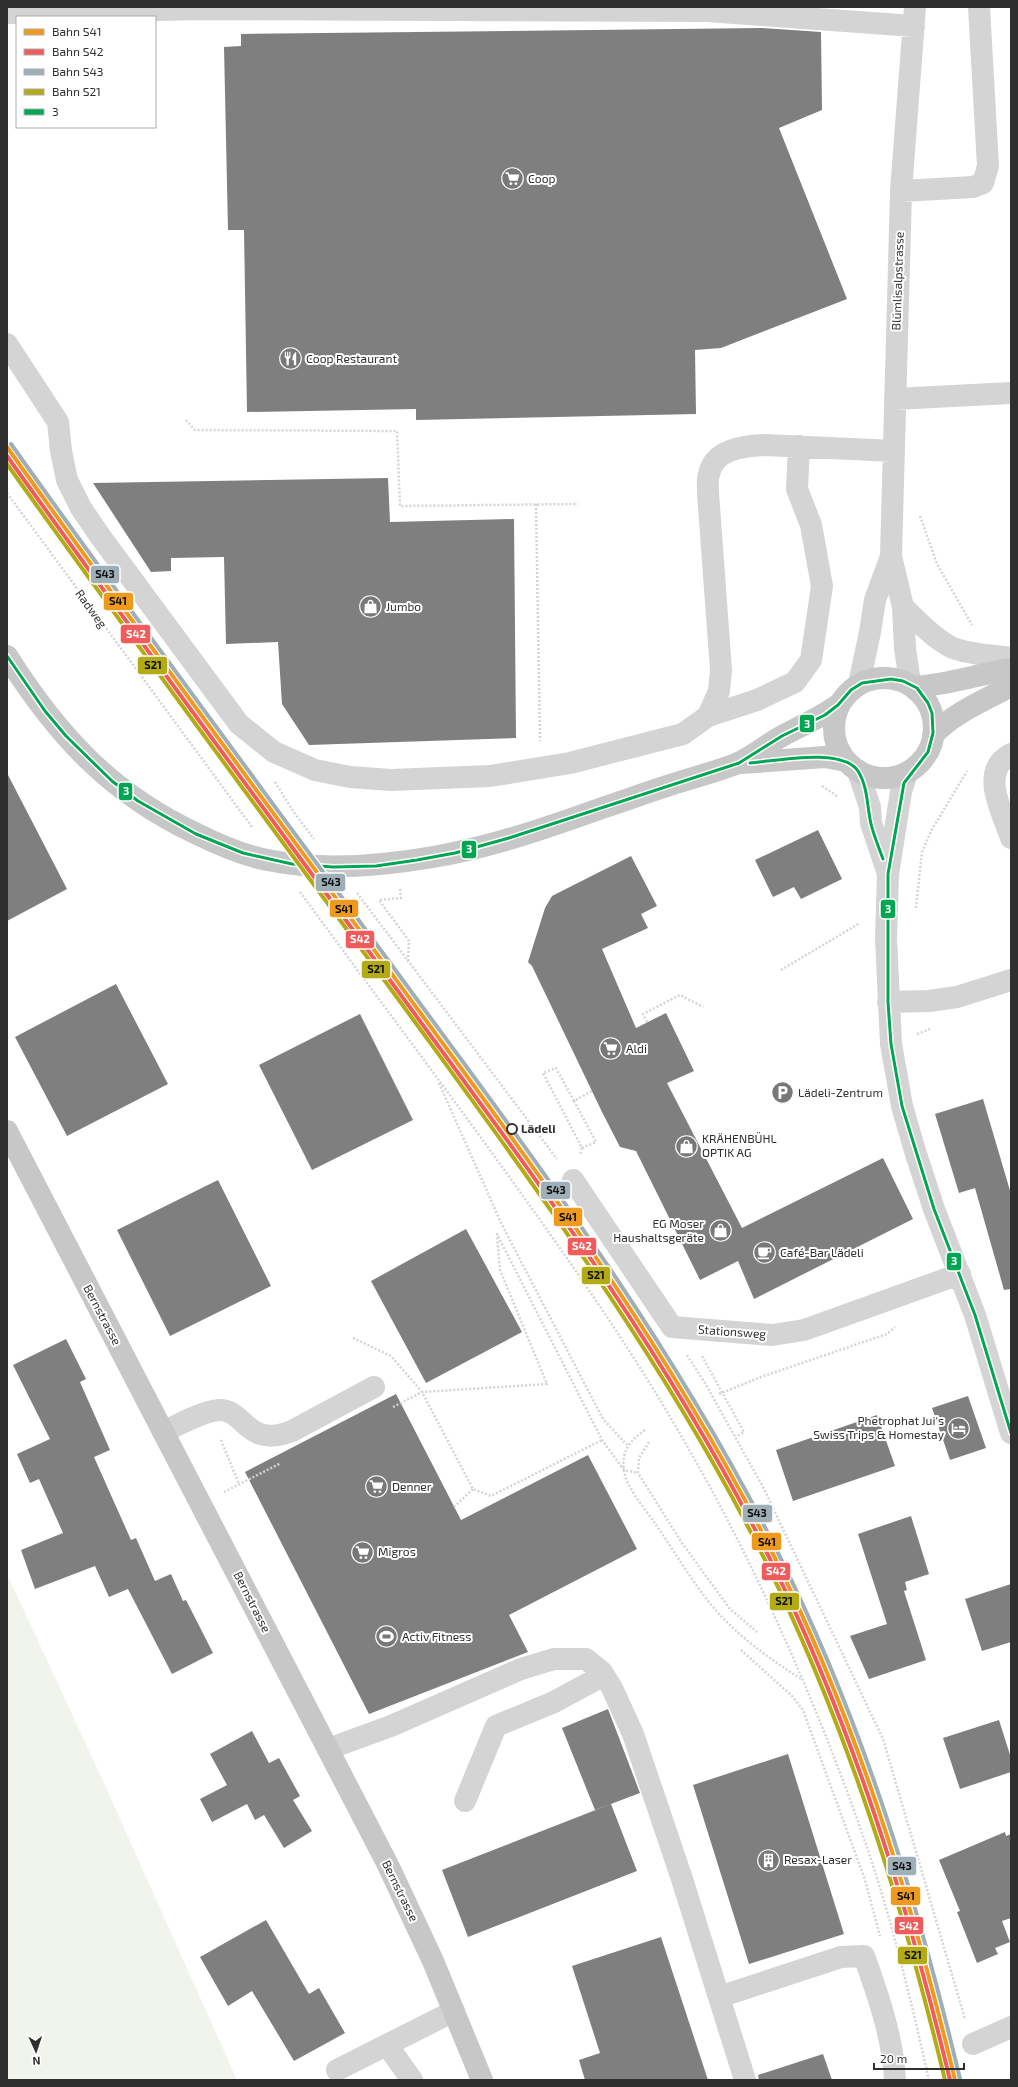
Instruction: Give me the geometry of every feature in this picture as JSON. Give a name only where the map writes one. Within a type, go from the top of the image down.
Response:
[{"type":"main road","points":[[7,656],[42,707],[77,750],[117,786],[176,824],[210,840],[271,861],[326,866],[398,863],[434,857],[515,837],[738,763],[784,735],[819,718],[838,705],[848,693],[859,684],[888,679],[912,685],[952,683],[989,672],[1011,669]]},
{"type":"main road","points":[[738,763],[825,757],[883,779],[895,779],[917,766],[927,754],[934,735],[930,707],[925,698],[912,685]]},
{"type":"main road","points":[[934,735],[953,716],[1011,686]]},
{"type":"main road","points":[[838,705],[833,725],[835,740],[852,766]]},
{"type":"main road","name":"Bernstrasse","points":[[7,1132],[394,1878],[433,1961],[482,2080]]},
{"type":"street","points":[[901,190],[973,187],[983,183],[988,166],[979,7]]},
{"type":"street","points":[[7,14],[204,9],[707,11],[914,16]]},
{"type":"street","name":"Blümlisalpstrasse","points":[[912,685],[905,648],[903,607],[891,556],[901,190],[914,16]]},
{"type":"street","points":[[7,344],[58,422],[61,451],[67,480],[93,525],[239,724],[283,758],[314,770],[350,777],[391,780],[490,776],[570,763],[683,734],[708,716],[757,700],[795,682],[811,660],[822,586],[810,525],[797,489],[799,446]]},
{"type":"street","points":[[895,399],[1011,393]]},
{"type":"street","points":[[708,716],[719,691],[721,670],[708,493],[709,474],[716,460],[731,450],[750,445],[765,444],[894,451]]},
{"type":"street","name":"Blümlisalpstrasse","points":[[859,684],[875,600],[891,556]]},
{"type":"street","points":[[903,607],[938,639],[954,648],[973,653],[1011,658]]},
{"type":"street","points":[[1011,754],[1000,764],[994,776],[994,789],[1011,837]]},
{"type":"street","points":[[852,766],[868,801],[872,823],[888,874]]},
{"type":"street","points":[[907,773],[901,792],[888,874],[888,1002],[891,1044],[902,1106],[934,1209],[960,1274],[1011,1433]]},
{"type":"street","points":[[888,1002],[928,1001],[957,997],[1011,980]]},
{"type":"street","points":[[573,1180],[672,1327]]},
{"type":"street","name":"Stationsweg","points":[[672,1327],[772,1335],[804,1330],[960,1274]]},
{"type":"street","points":[[163,1432],[219,1410],[231,1414],[253,1432],[278,1436],[292,1431],[374,1387]]},
{"type":"street","points":[[328,1749],[391,1726],[521,1669],[554,1659],[586,1659],[604,1675],[612,1688],[633,1734],[681,1876],[745,2080]]},
{"type":"street","points":[[465,1801],[496,1726],[554,1702],[604,1675]]},
{"type":"street","points":[[719,1997],[841,1957],[864,1956],[876,1990],[892,2051],[895,2080]]},
{"type":"street","points":[[337,2070],[454,2011]]},
{"type":"street","points":[[973,2044],[1011,2027]]},
{"type":"street","points":[[386,2045],[412,2080]]},
{"type":"path","points":[[186,420],[196,430],[397,431],[400,506],[578,504]]},
{"type":"path","points":[[893,484],[915,506],[922,520],[929,545],[937,564],[964,608],[974,629]]},
{"type":"path","name":"Radweg","points":[[7,493],[233,802]]},
{"type":"path","points":[[536,504],[540,743]]},
{"type":"path","points":[[916,911],[922,852],[931,831],[969,768]]},
{"type":"path","points":[[272,777],[293,811]]},
{"type":"path","points":[[817,784],[824,786],[840,800]]},
{"type":"path","points":[[359,896],[573,1180]]},
{"type":"path","points":[[401,898],[379,900],[409,942],[408,962]]},
{"type":"path","points":[[312,908],[436,1077],[582,1281],[683,1438],[754,1572],[802,1680],[870,1856],[893,1932],[929,2080]]},
{"type":"path","points":[[781,970],[832,939],[887,909]]},
{"type":"path","points":[[647,1022],[642,1014],[680,995],[703,1006]]},
{"type":"path","points":[[556,1068],[574,1101],[596,1142],[582,1148],[543,1073],[556,1068]]},
{"type":"path","points":[[436,1077],[510,1240],[603,1419],[627,1445]]},
{"type":"path","points":[[574,1101],[592,1091]]},
{"type":"path","points":[[422,1392],[546,1384],[500,1270],[497,1234],[602,1440],[624,1470],[634,1492],[701,1591],[722,1617],[755,1647],[802,1680]]},
{"type":"path","points":[[672,1327],[764,1487],[883,1739],[973,2044]]},
{"type":"path","points":[[353,1338],[391,1356],[422,1392],[473,1489],[491,1496],[602,1440]]},
{"type":"path","points":[[701,1354],[744,1432],[736,1437]]},
{"type":"path","points":[[210,1413],[239,1484]]},
{"type":"path","points":[[624,1470],[624,1458],[627,1445],[646,1430]]},
{"type":"path","points":[[649,1442],[639,1458],[638,1473],[682,1543],[730,1609],[757,1632]]},
{"type":"path","points":[[624,1470],[638,1473]]},
{"type":"path","points":[[454,1507],[473,1489]]},
{"type":"path","points":[[741,1650],[792,1696],[803,1710],[865,1880],[881,1938]]},
{"type":"shaded area","points":[[7,1574],[103,1781],[237,2080],[7,2080]]},
{"type":"building","name":"Coop","points":[[762,28],[821,32],[822,110],[779,128],[847,299],[721,348],[695,350],[696,414],[416,420],[416,409],[247,412],[244,230],[228,230],[224,47],[241,46],[241,34]]},
{"type":"building","name":"Jumbo","points":[[388,478],[390,522],[514,519],[516,738],[309,745],[282,704],[278,642],[226,644],[224,557],[171,558],[171,571],[151,572],[93,483]]},
{"type":"building","points":[[7,773],[67,889],[7,921]]},
{"type":"building","points":[[818,830],[842,879],[801,899],[794,887],[773,897],[755,860]]},
{"type":"building","points":[[631,856],[657,906],[641,914],[648,928],[602,949],[636,1028],[666,1013],[694,1071],[667,1083],[742,1228],[883,1158],[913,1219],[754,1299],[738,1261],[700,1280],[636,1151],[620,1147],[532,966],[528,962],[545,908],[552,896]]},
{"type":"building","points":[[116,984],[168,1084],[67,1136],[15,1037]]},
{"type":"building","points":[[360,1014],[413,1120],[312,1170],[259,1065]]},
{"type":"building","points":[[983,1099],[1011,1194],[1011,1289],[1004,1290],[975,1188],[959,1193],[935,1114]]},
{"type":"building","points":[[218,1180],[271,1286],[170,1336],[117,1230]]},
{"type":"building","points":[[466,1229],[522,1332],[426,1383],[371,1281]]},
{"type":"building","points":[[66,1339],[86,1379],[80,1382],[110,1450],[94,1457],[131,1540],[136,1538],[155,1581],[171,1574],[183,1601],[186,1600],[213,1653],[172,1674],[128,1589],[109,1597],[95,1566],[35,1589],[21,1550],[63,1533],[39,1479],[30,1483],[17,1454],[50,1439],[13,1365]]},
{"type":"building","points":[[396,1394],[461,1520],[588,1455],[637,1549],[509,1615],[528,1652],[369,1714],[245,1472]]},
{"type":"building","points":[[968,1396],[986,1448],[950,1460],[932,1408]]},
{"type":"building","points":[[877,1415],[895,1466],[793,1501],[776,1450]]},
{"type":"building","points":[[911,1516],[929,1574],[905,1582],[907,1590],[904,1591],[926,1660],[869,1679],[850,1636],[887,1624],[858,1534]]},
{"type":"building","points":[[1011,1584],[1011,1642],[982,1651],[965,1599]]},
{"type":"building","points":[[608,1709],[640,1793],[595,1810],[562,1728]]},
{"type":"building","points":[[999,1720],[1011,1758],[1011,1772],[960,1789],[943,1738]]},
{"type":"building","points":[[252,1731],[269,1763],[279,1758],[300,1796],[293,1800],[312,1831],[284,1848],[264,1815],[255,1820],[247,1804],[212,1822],[200,1799],[227,1785],[210,1754]]},
{"type":"building","name":"Resax-Laser","points":[[788,1754],[844,1934],[749,1964],[693,1785]]},
{"type":"building","points":[[611,1804],[637,1871],[468,1937],[442,1870]]},
{"type":"building","points":[[1005,1832],[1006,1836],[1011,1834],[1011,1918],[1002,1921],[1010,1942],[995,1948],[998,1954],[977,1963],[957,1912],[960,1911],[939,1860]]},
{"type":"building","points":[[266,1920],[309,1994],[319,1988],[345,2033],[294,2061],[252,1991],[228,2006],[200,1957]]},
{"type":"building","points":[[661,1937],[708,2080],[585,2080],[579,2060],[600,2053],[572,1966]]},
{"type":"building","points":[[823,2054],[832,2080],[759,2080],[758,2075]]},
{"type":"rail line","name":"S43","points":[[11,444],[165,657],[520,1141],[614,1274],[701,1412],[741,1482],[779,1555],[809,1618],[836,1681],[861,1746],[906,1877],[960,2079]]},
{"type":"rail line","name":"S41","points":[[7,447],[515,1143],[608,1276],[696,1413],[774,1556],[804,1619],[831,1683],[880,1813],[901,1879],[955,2080]]},
{"type":"rail line","name":"S42","points":[[7,456],[159,667],[465,1082],[560,1214],[606,1280],[650,1348],[733,1487],[800,1622],[827,1685],[852,1750],[896,1880],[950,2080]]},
{"type":"rail line","name":"S21","points":[[7,464],[557,1218],[646,1352],[689,1421],[729,1491],[766,1562],[795,1624],[847,1751],[891,1881],[945,2080]]},
{"type":"transit line","name":"3","points":[[7,656],[45,711],[66,736],[112,781],[138,801],[196,834],[243,853],[292,864],[333,867],[376,866],[417,860],[455,853],[509,838],[739,763],[782,736],[825,715],[838,705],[851,690],[862,683],[891,679],[903,681],[917,688],[928,703],[932,713],[933,733],[928,752],[904,783],[888,874],[888,1002],[891,1044],[902,1106],[934,1209],[975,1315],[1011,1433]]},
{"type":"transit line","name":"3","points":[[750,763],[791,758],[824,757],[838,759],[850,764],[858,771],[864,784],[871,824],[883,859]]},
{"type":"place","name":"Coop","points":[[513,179]]},
{"type":"place","name":"Coop Restaurant","points":[[291,359]]},
{"type":"place","name":"Jumbo","points":[[370,607]]},
{"type":"place","name":"Aldi","points":[[611,1049]]},
{"type":"place","name":"Lädeli-Zentrum","points":[[783,1093]]},
{"type":"place","name":"Lädeli","points":[[512,1129]]},
{"type":"place","name":"KRÄHENBÜHL OPTIK AG","points":[[686,1146]]},
{"type":"place","name":"EG Moser Haushaltsgeräte","points":[[720,1231]]},
{"type":"place","name":"Café-Bar Lädeli","points":[[765,1253]]},
{"type":"place","name":"Phetrophat Jui's Swiss Trips & Homestay","points":[[959,1428]]},
{"type":"place","name":"Denner","points":[[376,1487]]},
{"type":"place","name":"Migros","points":[[362,1552]]},
{"type":"place","name":"Activ Fitness","points":[[386,1637]]},
{"type":"place","name":"Resax-Laser","points":[[768,1860]]}]
